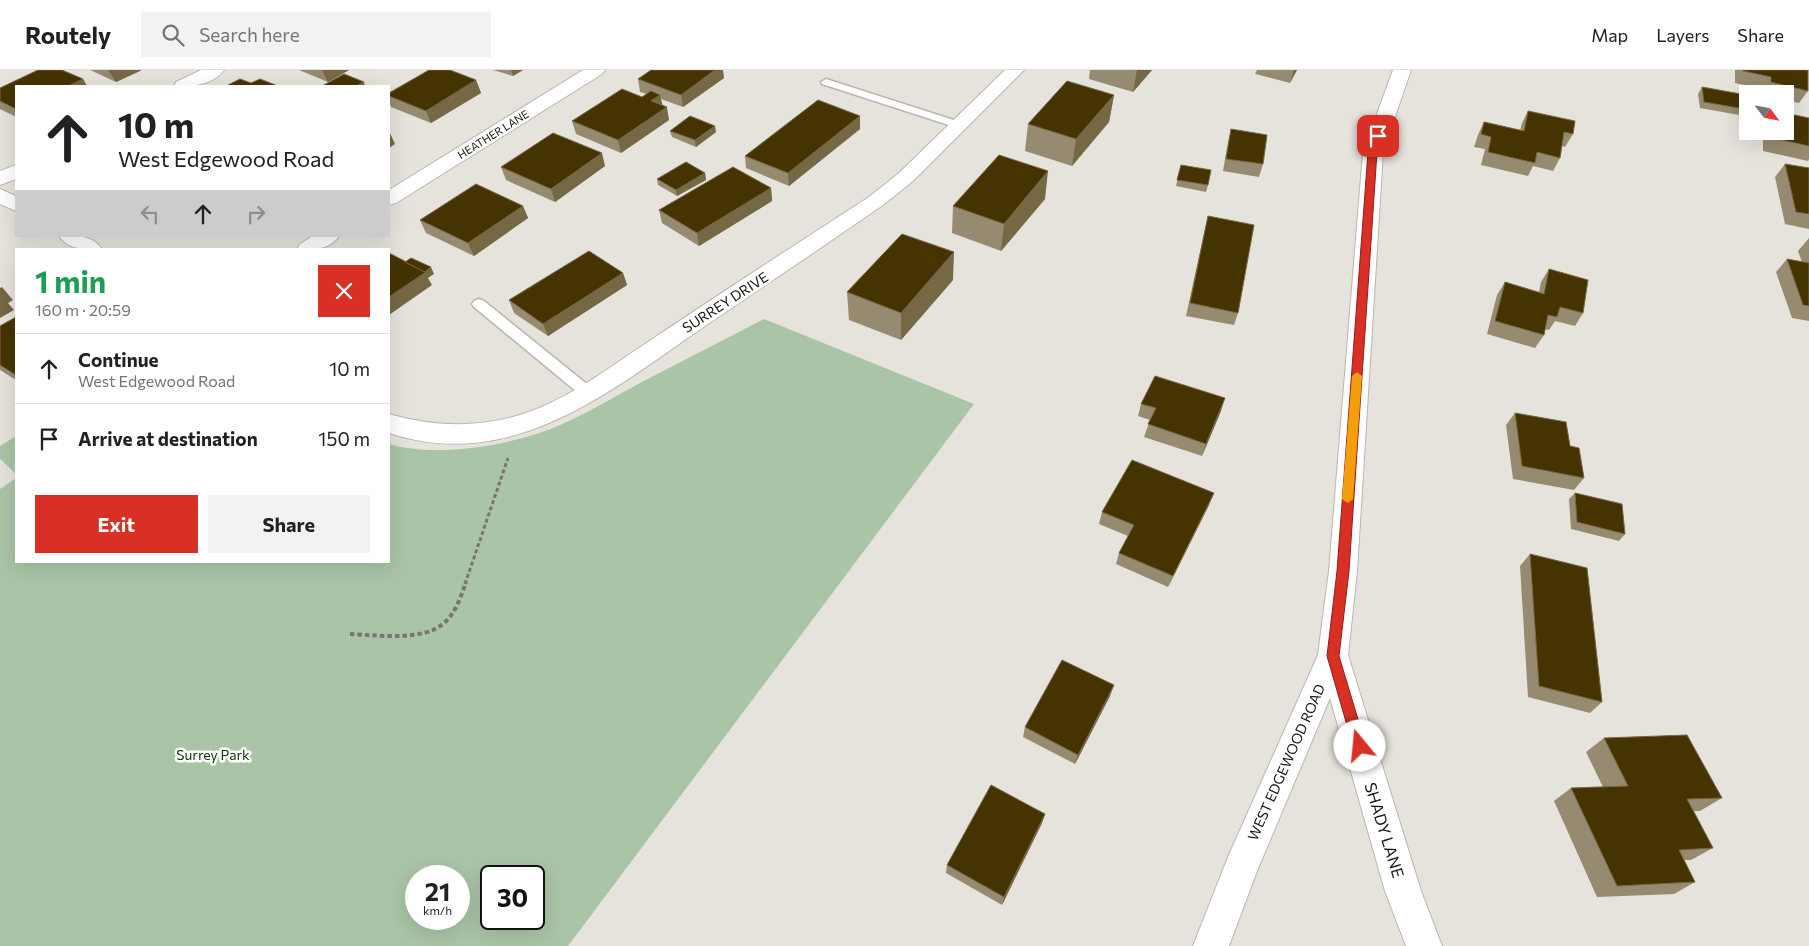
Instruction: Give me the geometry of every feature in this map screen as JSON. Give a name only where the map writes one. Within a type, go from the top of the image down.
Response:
[{"type":"street","points":[[185,85],[215,70]]},
{"type":"street","name":"HEATHER LANE","points":[[390,198],[596,70]]},
{"type":"street","name":"SURREY DRIVE","points":[[390,422],[425,431],[455,433],[519,425],[561,408],[588,393],[862,212],[893,188],[1014,70]]},
{"type":"street","name":"WEST EDGEWOOD ROAD","points":[[1211,946],[1240,869],[1333,656],[1343,571],[1372,152],[1402,70]]},
{"type":"street","points":[[0,179],[15,172]]},
{"type":"street","points":[[0,195],[15,204]]},
{"type":"street","points":[[72,237],[88,248]]},
{"type":"street","points":[[310,248],[326,237]]},
{"type":"street","name":"SHADY LANE","points":[[1333,656],[1403,891],[1424,946]]},
{"type":"lane","points":[[826,82],[959,125]]},
{"type":"lane","points":[[479,304],[588,393]]},
{"type":"path","points":[[350,634],[424,633],[433,631],[453,613],[461,596],[519,425]]},
{"type":"green space","name":"Surrey Park","points":[[764,319],[974,404],[568,946],[0,946],[0,489],[15,479],[15,563],[390,563],[390,444],[432,450],[481,447],[529,436],[551,429],[580,416]]},
{"type":"green space","points":[[15,437],[15,473],[0,459],[0,446]]},
{"type":"building","points":[[38,70],[62,70],[83,79],[70,85],[15,85],[15,108],[0,101],[0,88]]},
{"type":"building","points":[[429,70],[450,70],[476,80],[426,111],[390,96],[390,92]]},
{"type":"building","points":[[651,70],[715,70],[681,95],[638,79]]},
{"type":"building","points":[[1808,70],[1808,91],[1794,88],[1794,85],[1771,82],[1771,77],[1743,71]]},
{"type":"building","points":[[344,74],[364,82],[358,85],[324,85]]},
{"type":"building","points":[[240,79],[251,83],[260,79],[275,85],[228,85]]},
{"type":"building","points":[[1067,81],[1114,95],[1076,139],[1028,124]]},
{"type":"building","points":[[1702,87],[1739,94],[1739,108],[1704,102]]},
{"type":"building","points":[[622,89],[642,97],[651,91],[660,95],[651,101],[667,107],[618,140],[572,121]]},
{"type":"building","points":[[818,100],[860,116],[788,173],[745,156]]},
{"type":"building","points":[[1528,111],[1575,121],[1573,134],[1564,132],[1560,158],[1537,152],[1535,163],[1488,152],[1491,137],[1481,134],[1484,122],[1524,131]]},
{"type":"building","points":[[1794,115],[1809,118],[1809,146],[1782,140],[1794,140]]},
{"type":"building","points":[[690,116],[715,126],[695,140],[670,131]]},
{"type":"building","points":[[1231,129],[1267,135],[1263,164],[1226,159]]},
{"type":"building","points":[[553,133],[602,153],[551,189],[501,167]]},
{"type":"building","points":[[999,155],[1048,171],[1004,224],[953,206]]},
{"type":"building","points":[[686,162],[705,173],[676,190],[657,179]]},
{"type":"building","points":[[1785,164],[1809,168],[1809,214],[1796,212]]},
{"type":"building","points":[[1181,165],[1211,170],[1208,185],[1177,180]]},
{"type":"building","points":[[733,167],[771,188],[697,233],[659,210]]},
{"type":"building","points":[[476,184],[523,206],[468,243],[420,220]]},
{"type":"building","points":[[1208,216],[1254,225],[1238,313],[1190,303]]},
{"type":"building","points":[[902,234],[954,252],[901,313],[847,292]]},
{"type":"building","points":[[589,251],[623,273],[543,324],[509,300]]},
{"type":"building","points":[[390,254],[426,272],[390,296]]},
{"type":"building","points":[[411,258],[431,267],[425,272],[405,262]]},
{"type":"building","points":[[1787,259],[1809,263],[1809,306],[1803,305]]},
{"type":"building","points":[[1549,269],[1588,280],[1583,313],[1560,307],[1557,317],[1548,315],[1544,335],[1495,321],[1505,282],[1544,294]]},
{"type":"building","points":[[15,318],[15,374],[0,365],[0,326]]},
{"type":"building","points":[[1155,376],[1225,398],[1206,444],[1148,424],[1156,408],[1141,404]]},
{"type":"building","points":[[1515,413],[1566,422],[1570,446],[1579,448],[1584,478],[1522,466]]},
{"type":"building","points":[[1132,460],[1214,493],[1173,576],[1119,553],[1134,525],[1102,512]]},
{"type":"building","points":[[1575,493],[1622,504],[1625,534],[1577,522]]},
{"type":"building","points":[[1530,554],[1587,568],[1602,702],[1539,686]]},
{"type":"building","points":[[1062,660],[1114,685],[1078,755],[1025,727]]},
{"type":"building","points":[[1687,735],[1722,798],[1687,799],[1713,848],[1679,850],[1695,882],[1617,886],[1571,788],[1628,786],[1604,738]]},
{"type":"building","points":[[991,785],[1045,814],[1004,897],[947,865]]},
{"type":"slow traffic","points":[[1348,499],[1357,376]]},
{"type":"route","points":[[1360,746],[1333,656],[1343,571],[1372,152],[1378,136]]}]
